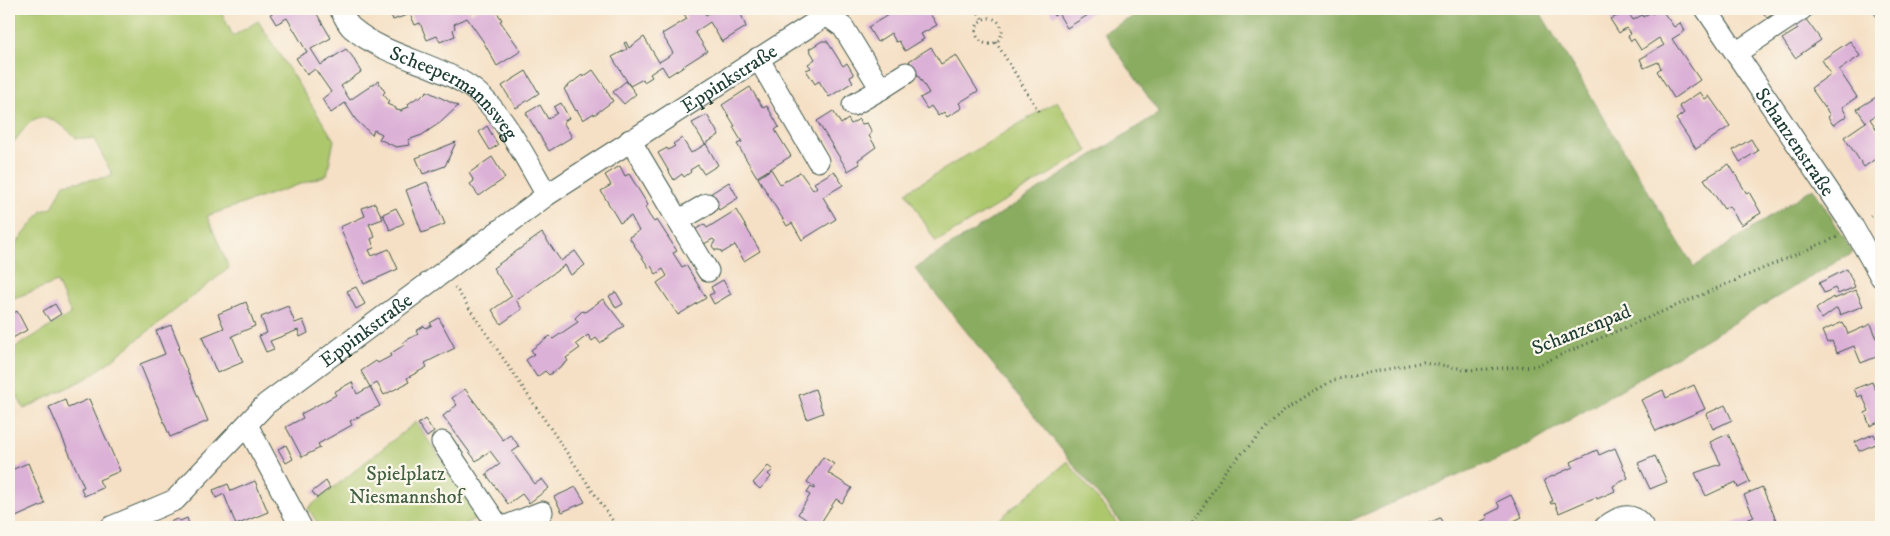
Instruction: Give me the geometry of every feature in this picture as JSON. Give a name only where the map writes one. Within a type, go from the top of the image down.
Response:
[{"type":"street","name":"Scheepermannsweg","points":[[340,9],[351,27],[384,49],[433,68],[466,84],[496,111],[547,196]]},
{"type":"street","name":"Schanzenstraße","points":[[1706,9],[1852,227],[1881,277]]},
{"type":"street","points":[[1736,53],[1802,9]]},
{"type":"street","name":"Eppinkstraße","points":[[111,527],[175,500],[266,404],[547,196],[828,11],[843,27],[881,89]]},
{"type":"street","points":[[758,58],[818,161]]},
{"type":"street","points":[[853,105],[906,73]]},
{"type":"street","points":[[630,140],[708,271]]},
{"type":"street","points":[[678,220],[707,204]]},
{"type":"street","points":[[247,425],[300,527]]},
{"type":"street","points":[[442,442],[499,527]]},
{"type":"street","points":[[504,527],[542,512]]},
{"type":"street","points":[[1605,527],[1616,519],[1626,516],[1636,519],[1642,527]]},
{"type":"path","points":[[976,9],[983,20]]},
{"type":"path","points":[[992,19],[1000,24],[1001,36],[996,42],[989,44],[979,40],[976,31],[983,20],[992,19]]},
{"type":"path","points":[[996,42],[1039,112]]},
{"type":"path","name":"Schanzenpad","points":[[1190,527],[1225,471],[1285,409],[1333,380],[1423,362],[1470,370],[1535,366],[1839,236],[1852,227]]},
{"type":"path","points":[[445,272],[617,527]]},
{"type":"green space","points":[[9,9],[220,9],[233,36],[258,21],[334,140],[327,175],[207,216],[229,268],[91,376],[24,409],[9,379],[9,351],[71,314],[57,282],[9,300],[9,253],[42,211],[52,208],[64,184],[113,176],[94,139],[76,138],[63,126],[46,118],[32,121],[9,148]]},
{"type":"green space","points":[[1148,9],[1538,9],[1694,267],[1813,188],[1853,252],[1517,451],[1338,527],[1124,527],[915,268],[1159,113],[1104,32]]},
{"type":"green space","points":[[1057,101],[1088,151],[936,242],[906,192]]},
{"type":"green space","name":"Spielplatz Niesmannshof","points":[[416,422],[479,517],[458,527],[320,527],[308,508]]},
{"type":"green space","points":[[1067,462],[1120,527],[990,527]]},
{"type":"building","points":[[281,9],[296,9],[297,11],[314,9],[331,38],[311,49],[321,65],[346,49],[352,56],[361,72],[341,86],[350,100],[378,81],[385,92],[383,94],[389,101],[387,104],[396,108],[396,110],[402,111],[402,109],[409,107],[408,104],[418,97],[419,99],[427,91],[458,106],[441,122],[422,135],[408,140],[410,145],[396,147],[379,139],[382,134],[374,130],[372,135],[356,120],[345,103],[331,113],[322,99],[331,92],[315,69],[307,75],[296,58],[307,52],[287,18],[276,24],[270,14]]},
{"type":"building","points":[[399,9],[416,9],[417,11],[422,9],[468,9],[471,13],[478,9],[495,9],[502,20],[500,21],[521,51],[497,66],[467,18],[454,24],[455,36],[440,42],[437,36],[427,40],[420,23],[415,25],[410,14],[393,20],[390,12]]},
{"type":"building","points":[[702,9],[706,15],[716,9],[739,9],[746,27],[722,42],[710,22],[695,32],[707,51],[668,76],[662,66],[650,74],[652,77],[644,82],[643,79],[630,86],[612,57],[627,49],[624,43],[626,42],[629,48],[644,37],[659,62],[666,58],[673,53],[662,34],[687,19],[682,10]]},
{"type":"building","points":[[898,9],[927,9],[937,25],[921,34],[924,39],[905,51],[899,41],[896,42],[891,33],[877,42],[868,27]]},
{"type":"building","points":[[1049,9],[1096,10],[1067,28],[1058,13],[1054,16]]},
{"type":"building","points":[[1661,9],[1674,27],[1680,23],[1685,31],[1672,39],[1700,80],[1674,98],[1657,71],[1661,68],[1658,62],[1644,68],[1640,59],[1664,45],[1659,38],[1641,50],[1634,39],[1631,41],[1628,36],[1631,34],[1626,28],[1619,33],[1610,19],[1628,12],[1633,20],[1651,12],[1652,14]]},
{"type":"building","points":[[1761,9],[1781,9],[1767,18]]},
{"type":"building","points":[[1871,9],[1881,9],[1880,21]]},
{"type":"building","points":[[1805,18],[1821,40],[1795,58],[1782,39],[1798,29],[1795,25]]},
{"type":"building","points":[[822,41],[827,41],[843,66],[847,63],[854,75],[850,77],[853,82],[829,97],[819,81],[815,84],[806,70],[811,68],[808,64],[815,59],[809,49]]},
{"type":"building","points":[[1850,41],[1860,56],[1839,70],[1857,97],[1842,107],[1847,116],[1833,125],[1828,117],[1830,115],[1811,88],[1831,74],[1822,60]]},
{"type":"building","points":[[931,47],[941,64],[956,55],[978,91],[959,103],[962,108],[947,117],[944,112],[938,116],[931,106],[927,109],[920,98],[929,93],[909,61]]},
{"type":"building","points":[[593,70],[613,101],[594,115],[594,113],[583,120],[564,89],[582,75],[583,77]]},
{"type":"building","points":[[526,71],[539,93],[516,108],[502,86]]},
{"type":"building","points":[[626,81],[636,94],[624,104],[613,92]]},
{"type":"building","points":[[750,87],[763,108],[767,106],[779,127],[775,130],[791,156],[757,177],[737,144],[742,142],[722,105]]},
{"type":"building","points":[[1700,92],[1705,99],[1709,96],[1730,126],[1696,149],[1676,119],[1684,113],[1679,106]]},
{"type":"building","points":[[1881,94],[1881,112],[1870,119],[1881,136],[1881,155],[1864,167],[1844,137],[1866,122],[1857,109]]},
{"type":"building","points":[[561,103],[569,118],[563,122],[572,137],[549,151],[526,113],[540,105],[548,119],[557,113],[554,107]]},
{"type":"building","points":[[833,111],[841,124],[848,119],[851,124],[859,119],[862,124],[867,123],[872,132],[869,136],[876,147],[858,160],[860,164],[848,171],[817,121]]},
{"type":"building","points":[[707,115],[719,135],[705,144],[692,123]]},
{"type":"building","points":[[487,126],[498,145],[490,150],[479,132]]},
{"type":"building","points":[[682,138],[691,153],[706,144],[718,165],[704,174],[698,165],[684,177],[682,174],[674,180],[658,153],[675,146],[673,144]]},
{"type":"building","points":[[1751,139],[1758,151],[1740,162],[1733,150]]},
{"type":"building","points":[[456,142],[445,166],[423,174],[416,158]]},
{"type":"building","points":[[492,157],[505,178],[479,196],[470,184],[474,181],[469,173]]},
{"type":"building","points":[[1729,164],[1761,213],[1741,225],[1729,206],[1724,209],[1704,179]]},
{"type":"building","points":[[620,166],[625,176],[629,174],[648,205],[645,207],[649,215],[654,222],[657,220],[677,251],[673,253],[682,267],[686,265],[706,298],[678,315],[657,283],[667,276],[663,269],[656,274],[651,266],[649,268],[629,237],[639,231],[631,216],[620,223],[601,191],[611,185],[605,175]]},
{"type":"building","points":[[771,169],[780,184],[800,172],[813,190],[817,187],[814,183],[834,171],[843,185],[823,197],[836,219],[802,240],[792,223],[787,226],[758,178]]},
{"type":"building","points":[[427,182],[445,224],[422,233],[406,190]]},
{"type":"building","points":[[729,182],[738,198],[719,210],[710,194]]},
{"type":"building","points":[[375,203],[383,219],[369,224],[375,237],[371,239],[374,248],[369,250],[372,256],[389,249],[398,269],[364,284],[340,227],[365,216],[362,208]]},
{"type":"building","points":[[396,208],[404,223],[390,230],[383,214]]},
{"type":"building","points":[[736,210],[760,251],[744,261],[735,245],[722,253],[720,250],[715,250],[712,246],[715,241],[713,239],[704,244],[695,230],[704,224],[707,228]]},
{"type":"building","points":[[542,233],[561,261],[575,251],[585,265],[571,275],[565,265],[516,300],[522,309],[501,324],[492,310],[512,296],[493,268]]},
{"type":"building","points":[[1847,269],[1855,287],[1838,294],[1835,288],[1824,293],[1819,283]]},
{"type":"building","points":[[723,280],[731,294],[714,304],[709,295],[714,293],[711,287]]},
{"type":"building","points":[[356,287],[365,304],[356,309],[347,291]]},
{"type":"building","points":[[1856,290],[1863,306],[1840,315],[1837,308],[1822,319],[1816,309],[1833,297],[1834,299]]},
{"type":"building","points":[[616,292],[623,304],[616,308],[609,296]]},
{"type":"building","points":[[603,299],[624,326],[600,343],[596,338],[592,341],[588,335],[576,344],[580,348],[566,358],[568,361],[549,375],[545,371],[537,377],[526,360],[534,354],[531,350],[550,336],[553,339],[578,322],[575,318],[582,311],[585,312]]},
{"type":"building","points":[[246,302],[255,326],[232,336],[243,362],[217,373],[202,337],[224,328],[218,314]]},
{"type":"building","points":[[55,304],[61,314],[50,321],[43,311]]},
{"type":"building","points":[[288,306],[295,323],[303,320],[308,333],[300,337],[298,330],[270,341],[274,349],[266,352],[259,336],[267,333],[261,317]]},
{"type":"building","points":[[17,311],[27,330],[9,340],[9,316]]},
{"type":"building","points":[[439,318],[455,348],[425,363],[427,367],[407,378],[409,382],[384,395],[377,383],[370,387],[361,371],[376,361],[378,363],[391,356],[390,354],[404,345],[403,342],[418,334],[416,331],[424,326],[426,328],[432,325],[430,323]]},
{"type":"building","points":[[1843,322],[1848,334],[1871,324],[1881,348],[1881,355],[1861,363],[1854,346],[1837,353],[1832,341],[1827,343],[1822,331]]},
{"type":"building","points":[[171,325],[180,347],[178,349],[208,421],[170,437],[140,364],[165,354],[156,331]]},
{"type":"building","points":[[352,382],[357,394],[370,387],[380,406],[350,421],[352,425],[318,444],[320,448],[302,457],[286,427],[303,418],[301,414],[336,395],[334,392]]},
{"type":"building","points":[[1872,382],[1875,389],[1881,386],[1881,421],[1870,426],[1865,413],[1869,411],[1862,395],[1858,397],[1854,389]]},
{"type":"building","points":[[1694,385],[1705,409],[1656,431],[1641,400],[1663,390],[1666,398]]},
{"type":"building","points":[[465,389],[503,440],[510,435],[516,442],[519,447],[512,452],[535,484],[542,479],[549,488],[529,503],[522,494],[508,504],[486,474],[500,464],[490,451],[476,461],[443,416],[457,405],[452,398]]},
{"type":"building","points":[[815,389],[823,413],[807,419],[799,395]]},
{"type":"building","points":[[89,399],[120,471],[99,480],[103,488],[84,496],[81,488],[84,487],[49,407],[65,400],[68,408]]},
{"type":"building","points":[[1725,405],[1732,420],[1713,429],[1706,414]]},
{"type":"building","points":[[425,419],[434,432],[427,437],[418,424]]},
{"type":"building","points":[[1728,434],[1750,482],[1738,488],[1736,482],[1706,496],[1695,473],[1721,464],[1710,442]]},
{"type":"building","points":[[1874,434],[1878,443],[1859,451],[1855,442]]},
{"type":"building","points":[[286,445],[293,459],[286,463],[278,449]]},
{"type":"building","points":[[1615,448],[1628,478],[1613,486],[1615,491],[1559,513],[1555,503],[1551,504],[1550,502],[1553,501],[1544,480],[1573,467],[1571,462],[1597,450],[1599,455]]},
{"type":"building","points":[[1655,456],[1667,482],[1650,489],[1638,463]]},
{"type":"building","points":[[823,457],[834,464],[828,473],[852,488],[842,503],[836,499],[818,527],[798,514],[810,495],[807,493],[811,487],[814,489],[815,487],[807,482]]},
{"type":"building","points":[[28,463],[45,504],[9,520],[9,471]]},
{"type":"building","points":[[768,466],[773,470],[768,474],[771,477],[760,489],[753,483]]},
{"type":"building","points":[[255,481],[268,512],[236,525],[224,494],[216,498],[213,490],[228,484],[231,491]]},
{"type":"building","points":[[326,481],[330,488],[317,498],[312,492]]},
{"type":"building","points":[[576,487],[585,502],[562,512],[554,497]]},
{"type":"building","points":[[1762,487],[1779,527],[1725,527],[1754,517],[1744,495]]},
{"type":"building","points":[[1511,495],[1522,517],[1508,524],[1509,527],[1473,527],[1473,525],[1488,518],[1486,515],[1500,508],[1497,502]]},
{"type":"building","points":[[187,518],[190,527],[158,527],[177,519],[180,521]]},
{"type":"building","points":[[1440,518],[1445,527],[1419,527]]}]
